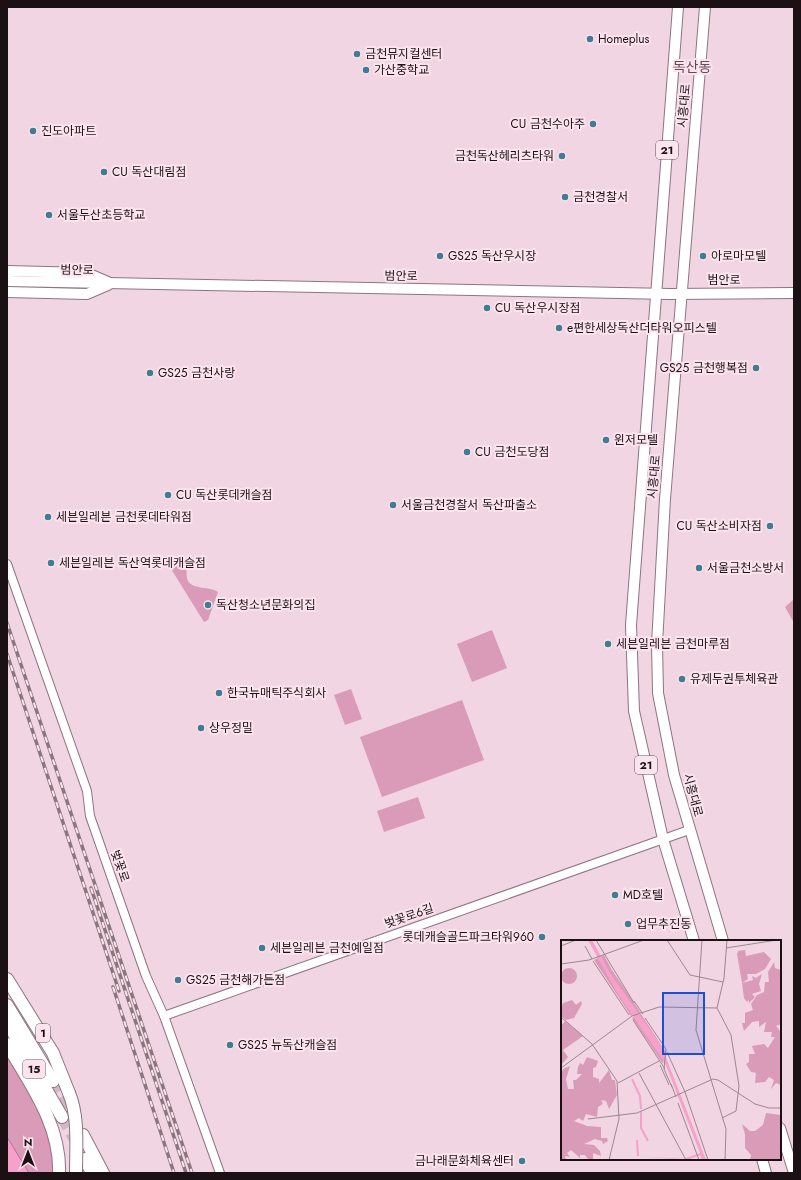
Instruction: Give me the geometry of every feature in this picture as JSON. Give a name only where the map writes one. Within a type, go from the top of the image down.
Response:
[{"type":"highway","name":"1","points":[[7,979],[50,1046],[73,1102],[76,1129],[76,1173]]},
{"type":"highway","name":"15","points":[[7,1005],[53,1081]]},
{"type":"highway","name":"15","points":[[7,1022],[62,1117]]},
{"type":"highway","points":[[7,1044],[48,1116],[57,1147],[59,1173]]},
{"type":"highway","points":[[83,1135],[103,1173]]},
{"type":"highway","points":[[85,1159],[92,1173]]},
{"type":"main road","name":"시흥대로","points":[[678,7],[631,625],[634,711],[663,839],[694,940]]},
{"type":"main road","name":"시흥대로","points":[[705,7],[665,506],[657,644],[658,693],[674,775],[723,940]]},
{"type":"main road","points":[[7,271],[87,272],[111,284]]},
{"type":"main road","name":"범안로","points":[[7,282],[682,294],[794,293]]},
{"type":"main road","points":[[7,292],[87,294],[111,284]]},
{"type":"main road","points":[[781,1131],[794,1173]]},
{"type":"main road","points":[[762,1160],[766,1173]]},
{"type":"street","name":"벚꽃로","points":[[7,564],[87,791],[90,816],[146,976],[164,1016],[220,1173]]},
{"type":"street","name":"벚꽃로6길","points":[[164,1016],[689,830]]},
{"type":"shaded area","points":[[168,564],[180,565],[186,568],[187,578],[190,584],[218,592],[208,620],[204,622]]},
{"type":"shaded area","points":[[794,599],[794,623],[785,607]]},
{"type":"shaded area","points":[[492,630],[507,668],[472,682],[457,644]]},
{"type":"shaded area","points":[[351,689],[362,719],[345,725],[334,695]]},
{"type":"shaded area","points":[[462,700],[484,760],[382,797],[360,737]]},
{"type":"shaded area","points":[[418,797],[425,818],[384,832],[377,811]]},
{"type":"shaded area","points":[[7,1054],[46,1122],[53,1146],[54,1173],[7,1173]]},
{"type":"shaded area","points":[[7,1137],[29,1173],[7,1173]]},
{"type":"tunnel","points":[[53,1081],[75,1120]]},
{"type":"tunnel","points":[[62,1117],[78,1145]]},
{"type":"railway","points":[[7,623],[192,1173]]},
{"type":"railway","points":[[7,654],[119,991]]},
{"type":"railway","points":[[91,888],[186,1173]]},
{"type":"railway","points":[[113,987],[174,1173]]},
{"type":"place","name":"Homeplus","points":[[590,39]]},
{"type":"place","name":"금천뮤지컬센터","points":[[357,54]]},
{"type":"place","name":"가산중학교","points":[[366,70]]},
{"type":"place","name":"CU 금천수아주","points":[[593,124]]},
{"type":"place","name":"진도아파트","points":[[33,131]]},
{"type":"place","name":"금천독산헤리츠타워","points":[[562,156]]},
{"type":"place","name":"CU 독산대림점","points":[[104,172]]},
{"type":"place","name":"금천경찰서","points":[[565,197]]},
{"type":"place","name":"서울두산초등학교","points":[[49,215]]},
{"type":"place","name":"GS25 독산우시장","points":[[440,256]]},
{"type":"place","name":"아로마모텔","points":[[703,256]]},
{"type":"place","name":"CU 독산우시장점","points":[[487,308]]},
{"type":"place","name":"e편한세상독산더타워오피스텔","points":[[559,328]]},
{"type":"place","name":"GS25 금천행복점","points":[[756,368]]},
{"type":"place","name":"GS25 금천사랑","points":[[150,373]]},
{"type":"place","name":"윈저모텔","points":[[606,440]]},
{"type":"place","name":"CU 금천도당점","points":[[467,452]]},
{"type":"place","name":"CU 독산롯데캐슬점","points":[[168,495]]},
{"type":"place","name":"서울금천경찰서 독산파출소","points":[[393,505]]},
{"type":"place","name":"세븐일레븐 금천롯데타워점","points":[[48,517]]},
{"type":"place","name":"CU 독산소비자점","points":[[770,526]]},
{"type":"place","name":"세븐일레븐 독산역롯데캐슬점","points":[[51,563]]},
{"type":"place","name":"서울금천소방서","points":[[699,568]]},
{"type":"place","name":"독산청소년문화의집","points":[[208,605]]},
{"type":"place","name":"세븐일레븐 금천마루점","points":[[608,644]]},
{"type":"place","name":"유제두권투체육관","points":[[682,679]]},
{"type":"place","name":"한국뉴매틱주식회사","points":[[219,693]]},
{"type":"place","name":"상우정밀","points":[[201,728]]},
{"type":"place","name":"MD호텔","points":[[615,895]]},
{"type":"place","name":"업무추진동","points":[[628,924]]},
{"type":"place","name":"롯데캐슬골드파크타워960","points":[[542,937]]},
{"type":"place","name":"세븐일레븐 금천예일점","points":[[262,948]]},
{"type":"place","name":"GS25 금천해가든점","points":[[178,980]]},
{"type":"place","name":"GS25 뉴독산캐슬점","points":[[230,1045]]},
{"type":"place","name":"금나래문화체육센터","points":[[522,1161]]},
{"type":"district","name":"독산동","points":[[692,67]]}]
